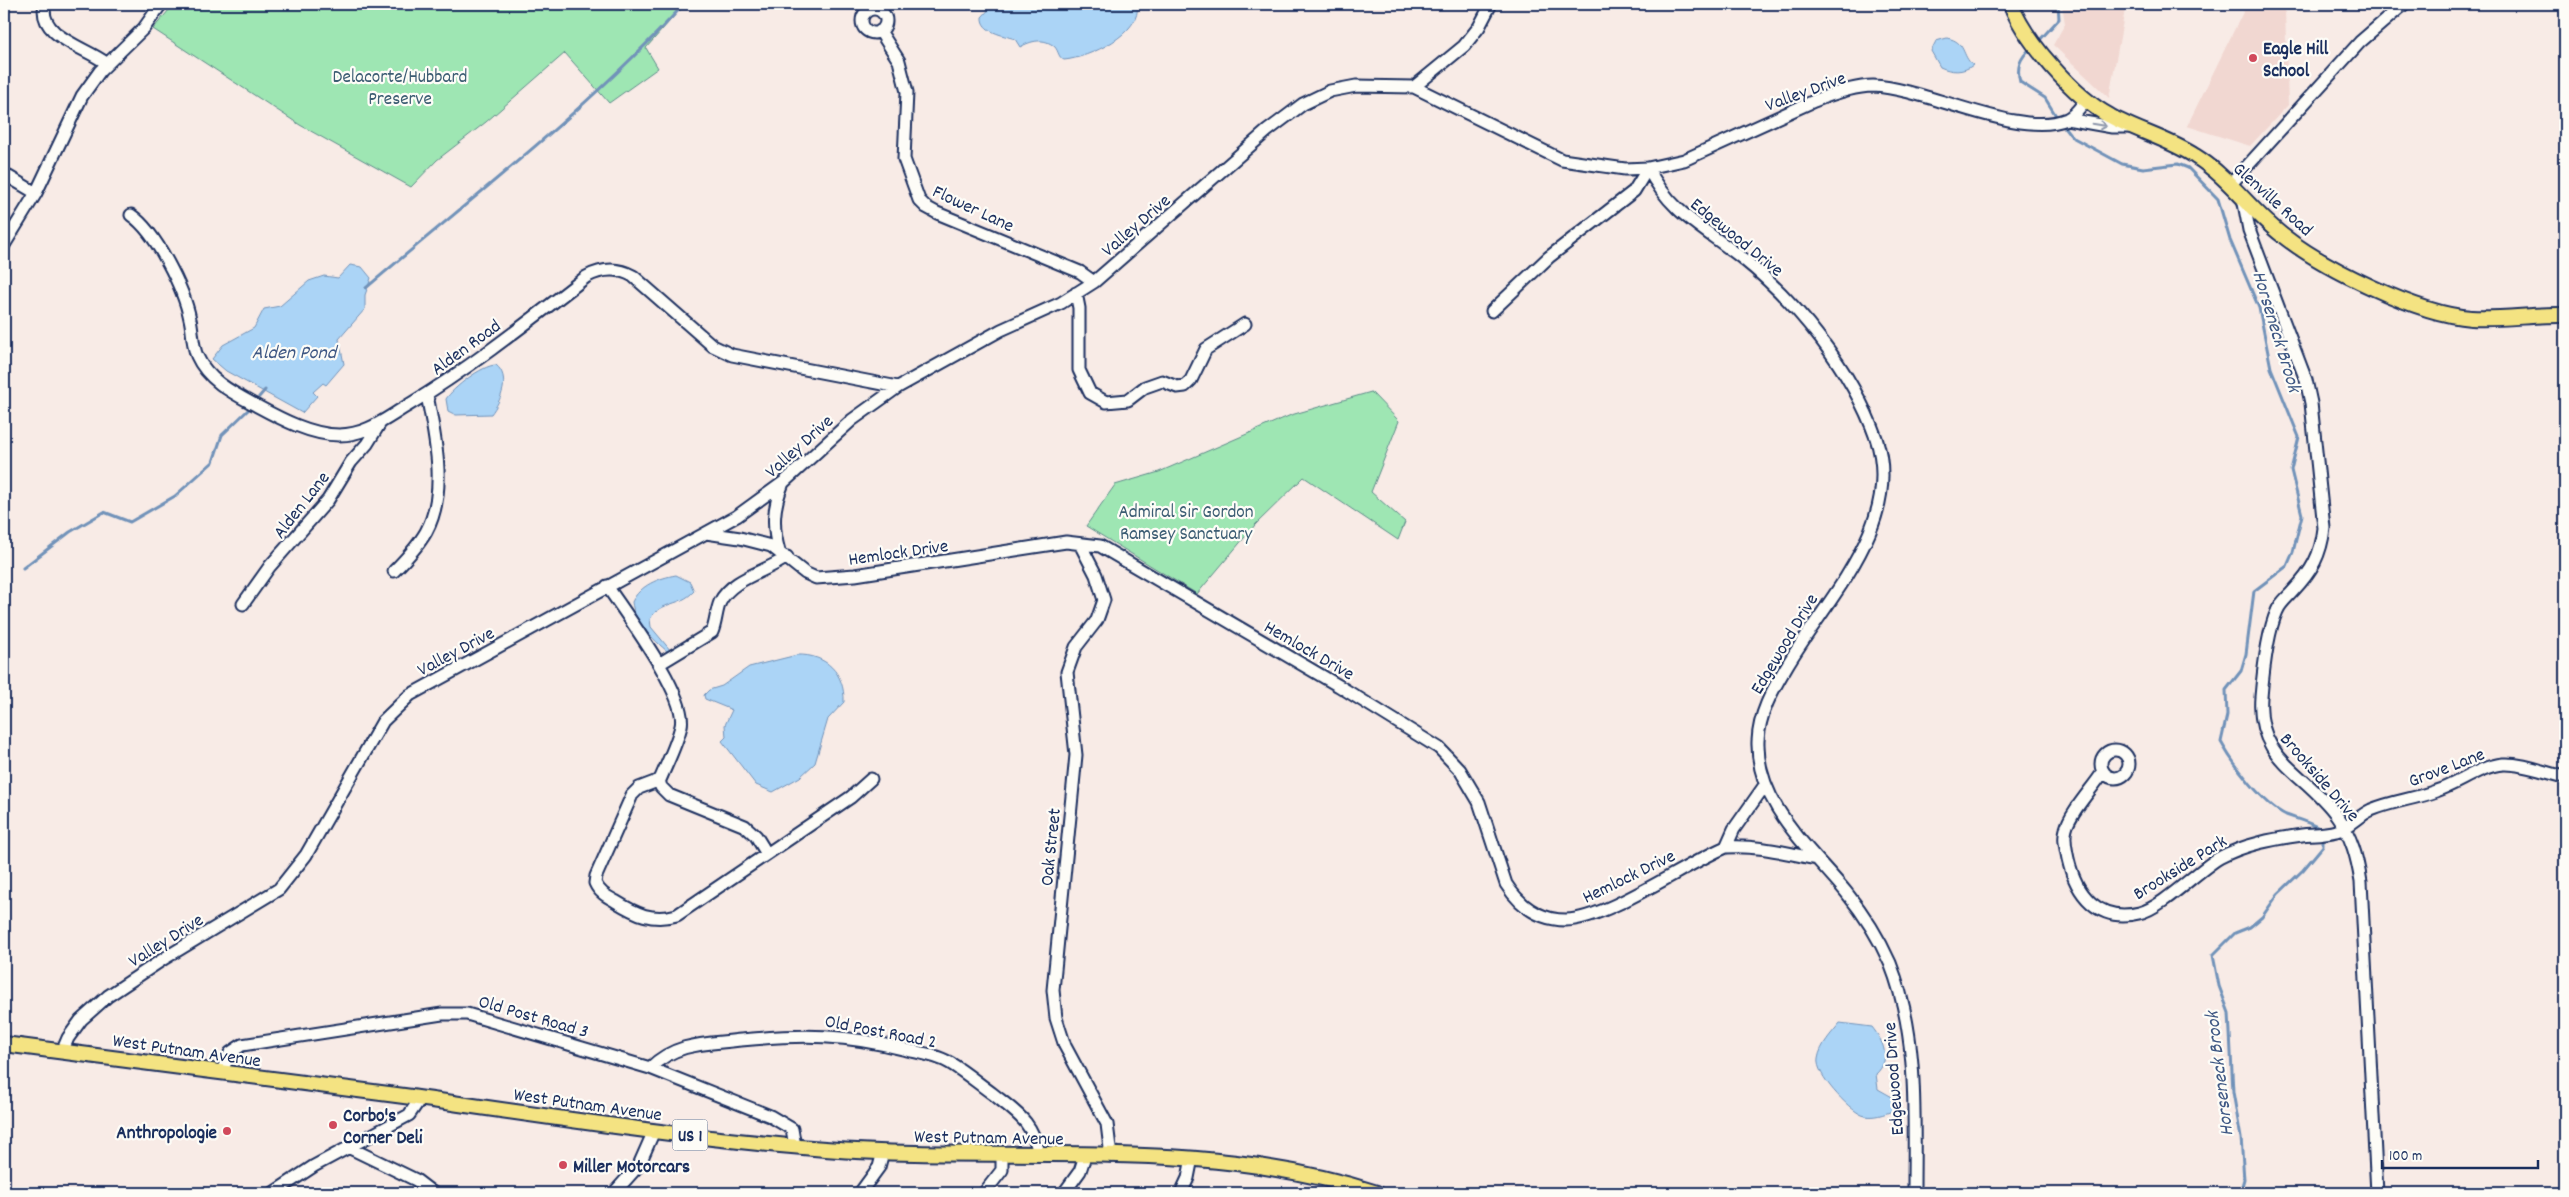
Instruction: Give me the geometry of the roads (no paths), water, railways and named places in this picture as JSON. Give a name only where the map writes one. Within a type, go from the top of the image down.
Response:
[{"type":"main road","name":"Glenville Road","points":[[2011,4],[2029,38],[2086,100],[2132,127],[2196,156],[2230,185],[2281,234],[2304,252],[2352,277],[2431,310],[2485,319],[2534,314],[2565,315]]},
{"type":"main road","name":"West Putnam Avenue","points":[[4,1044],[654,1131],[795,1146],[883,1152],[1192,1158],[1240,1162],[1340,1188],[1377,1193]]},
{"type":"street","points":[[45,4],[44,19],[51,31],[106,63]]},
{"type":"street","points":[[4,245],[36,193],[71,115],[106,63],[144,28],[161,4]]},
{"type":"street","points":[[1414,87],[1464,46],[1478,28],[1491,4]]},
{"type":"street","points":[[2230,185],[2354,48],[2404,4]]},
{"type":"street","name":"Flower Lane","points":[[880,31],[899,61],[907,92],[904,159],[919,200],[926,208],[1080,272],[1094,282]]},
{"type":"street","name":"Valley Drive","points":[[62,1052],[68,1038],[81,1020],[108,996],[165,958],[279,889],[306,855],[383,721],[410,695],[757,504],[852,420],[898,387],[1001,330],[1061,303],[1094,282],[1267,131],[1303,104],[1330,91],[1356,86],[1414,87],[1562,160],[1625,169],[1648,168],[1684,160],[1788,111],[1836,93],[1871,86],[1914,94],[2011,121],[2060,121],[2112,127],[2132,127]]},
{"type":"street","points":[[2060,121],[2073,115],[2086,100]]},
{"type":"street","points":[[1492,311],[1506,300],[1549,256],[1634,190],[1648,168]]},
{"type":"street","name":"Edgewood Drive","points":[[1648,168],[1658,187],[1678,211],[1742,258],[1800,314],[1828,351],[1860,404],[1870,423],[1880,457],[1882,475],[1878,508],[1866,540],[1790,660],[1767,701],[1760,721],[1758,739],[1760,768],[1765,785],[1778,811],[1860,911],[1889,960],[1899,990],[1910,1045],[1914,1193]]},
{"type":"street","points":[[4,174],[36,193]]},
{"type":"street","name":"Brookside Drive","points":[[2243,198],[2249,230],[2306,380],[2311,402],[2324,528],[2322,546],[2311,572],[2277,611],[2266,666],[2261,714],[2266,739],[2274,751],[2329,806],[2340,830],[2357,855],[2361,882],[2377,1193]]},
{"type":"street","name":"Alden Road","points":[[131,215],[142,223],[166,260],[190,318],[196,354],[208,373],[216,380],[272,414],[324,434],[359,433],[380,423],[427,395],[586,278],[598,271],[607,269],[626,272],[632,276],[713,346],[732,355],[898,387]]},
{"type":"street","points":[[1076,293],[1079,308],[1079,370],[1090,393],[1106,402],[1128,400],[1146,388],[1162,381],[1177,387],[1184,386],[1191,380],[1206,349],[1245,324]]},
{"type":"street","points":[[394,571],[426,532],[438,499],[438,474],[427,395]]},
{"type":"street","name":"Alden Lane","points":[[243,604],[270,566],[328,500],[351,462],[367,444],[380,423]]},
{"type":"street","points":[[659,664],[712,632],[720,602],[736,584],[774,567],[783,554],[775,534],[774,514],[776,500],[784,482]]},
{"type":"street","name":"Hemlock Drive","points":[[706,533],[740,538],[783,554],[804,573],[816,578],[1066,542],[1100,546],[1440,748],[1460,770],[1479,802],[1506,884],[1522,905],[1549,918],[1566,920],[1598,912],[1726,846]]},
{"type":"street","name":"Oak Street","points":[[1080,544],[1096,576],[1104,600],[1097,620],[1076,647],[1067,672],[1076,755],[1053,990],[1056,1018],[1065,1046],[1106,1124],[1112,1156]]},
{"type":"street","points":[[608,586],[659,664],[680,710],[682,725],[659,780],[661,787],[669,795],[745,826],[756,836],[767,854]]},
{"type":"street","name":"Grove Lane","points":[[2340,830],[2371,810],[2435,792],[2502,764],[2565,777]]},
{"type":"street","name":"Brookside Park","points":[[2103,772],[2070,819],[2066,828],[2064,842],[2076,886],[2094,906],[2103,912],[2140,913],[2165,898],[2218,859],[2239,849],[2282,838],[2340,830]]},
{"type":"street","points":[[659,780],[639,788],[632,795],[596,876],[595,883],[601,893],[641,916],[666,918],[678,915],[850,797],[870,779]]},
{"type":"street","points":[[1765,785],[1734,829],[1726,846],[1771,849],[1816,859]]},
{"type":"street","name":"Old Post Road 3","points":[[221,1073],[230,1053],[242,1045],[455,1014],[483,1017],[650,1068],[780,1121],[792,1129],[795,1146]]},
{"type":"street","name":"Old Post Road 2","points":[[650,1068],[668,1053],[689,1045],[795,1035],[839,1036],[892,1046],[936,1057],[949,1063],[987,1090],[1019,1115],[1030,1127],[1036,1137],[1039,1155]]},
{"type":"street","points":[[274,1193],[348,1147],[409,1115],[420,1099]]},
{"type":"street","points":[[614,1193],[639,1165],[654,1131]]},
{"type":"street","points":[[348,1147],[416,1180],[433,1193]]},
{"type":"street","points":[[860,1193],[879,1168],[883,1152]]},
{"type":"street","points":[[984,1193],[1002,1170],[1002,1155]]},
{"type":"street","points":[[1064,1193],[1080,1171],[1085,1156]]},
{"type":"street","points":[[1181,1193],[1192,1158]]},
{"type":"water","points":[[994,4],[1137,4],[1137,15],[1132,25],[1112,42],[1087,54],[1064,60],[1051,44],[1042,41],[1020,47],[1015,39],[999,34],[985,26],[982,17]]},
{"type":"water","points":[[1947,38],[1961,46],[1973,65],[1957,71],[1940,67],[1931,51],[1936,41]]},
{"type":"water","name":"Alden Pond","points":[[350,265],[362,267],[371,278],[365,295],[365,309],[339,339],[344,364],[326,385],[323,383],[313,392],[317,396],[302,413],[226,371],[212,359],[223,345],[254,328],[264,309],[280,306],[309,281],[324,276],[338,278]]},
{"type":"water","points":[[496,365],[501,370],[504,382],[501,396],[491,414],[456,415],[448,411],[446,399],[455,389],[476,373]]},
{"type":"water","points":[[676,575],[690,582],[694,591],[689,596],[660,609],[650,619],[651,627],[671,651],[668,652],[640,623],[632,602],[640,591],[651,583]]},
{"type":"water","points":[[797,655],[817,658],[832,667],[841,682],[844,702],[828,719],[815,763],[800,777],[773,792],[756,785],[722,741],[726,737],[725,725],[732,710],[705,699],[704,695],[709,690],[722,686],[749,667]]},
{"type":"water","points":[[1840,1023],[1872,1027],[1876,1032],[1885,1056],[1881,1068],[1876,1074],[1878,1089],[1894,1098],[1895,1110],[1874,1116],[1862,1115],[1841,1099],[1827,1082],[1818,1065],[1819,1054],[1830,1035]]},
{"type":"waterway","points":[[366,288],[570,116],[647,43],[684,4]]},
{"type":"waterway","name":"Horseneck Brook","points":[[2038,42],[2059,19],[2058,4]]},
{"type":"waterway","name":"Horseneck Brook","points":[[2031,48],[2024,55],[2020,63],[2018,72],[2020,82],[2045,98],[2058,119]]},
{"type":"waterway","name":"Horseneck Brook","points":[[2062,124],[2072,137],[2122,164],[2143,168],[2178,164],[2188,168],[2218,199],[2230,240],[2259,308],[2271,368],[2299,437],[2291,470],[2302,515],[2293,552],[2287,566],[2254,591],[2246,654],[2241,671],[2226,690],[2227,715],[2221,742],[2241,772],[2268,802],[2286,815],[2311,824],[2321,831]]},
{"type":"waterway","points":[[259,397],[265,390]]},
{"type":"waterway","points":[[23,568],[70,532],[104,512],[130,522],[175,496],[213,462],[222,435],[248,410]]},
{"type":"waterway","name":"Horseneck Brook","points":[[2240,1193],[2244,1179],[2241,1138],[2233,1092],[2229,1013],[2219,986],[2213,955],[2235,933],[2250,927],[2262,917],[2278,894],[2303,870],[2323,846],[2323,837]]},
{"type":"place","name":"Eagle Hill School","points":[[2253,58]]},
{"type":"place","name":"Corbo's Corner Deli","points":[[333,1125]]},
{"type":"place","name":"Anthropologie","points":[[227,1131]]},
{"type":"place","name":"Miller Motorcars","points":[[563,1165]]},
{"type":"park label","name":"Delacorte/Hubbard Preserve","points":[[400,86]]},
{"type":"park label","name":"Admiral Sir Gordon Ramsey Sanctuary","points":[[1186,521]]}]
